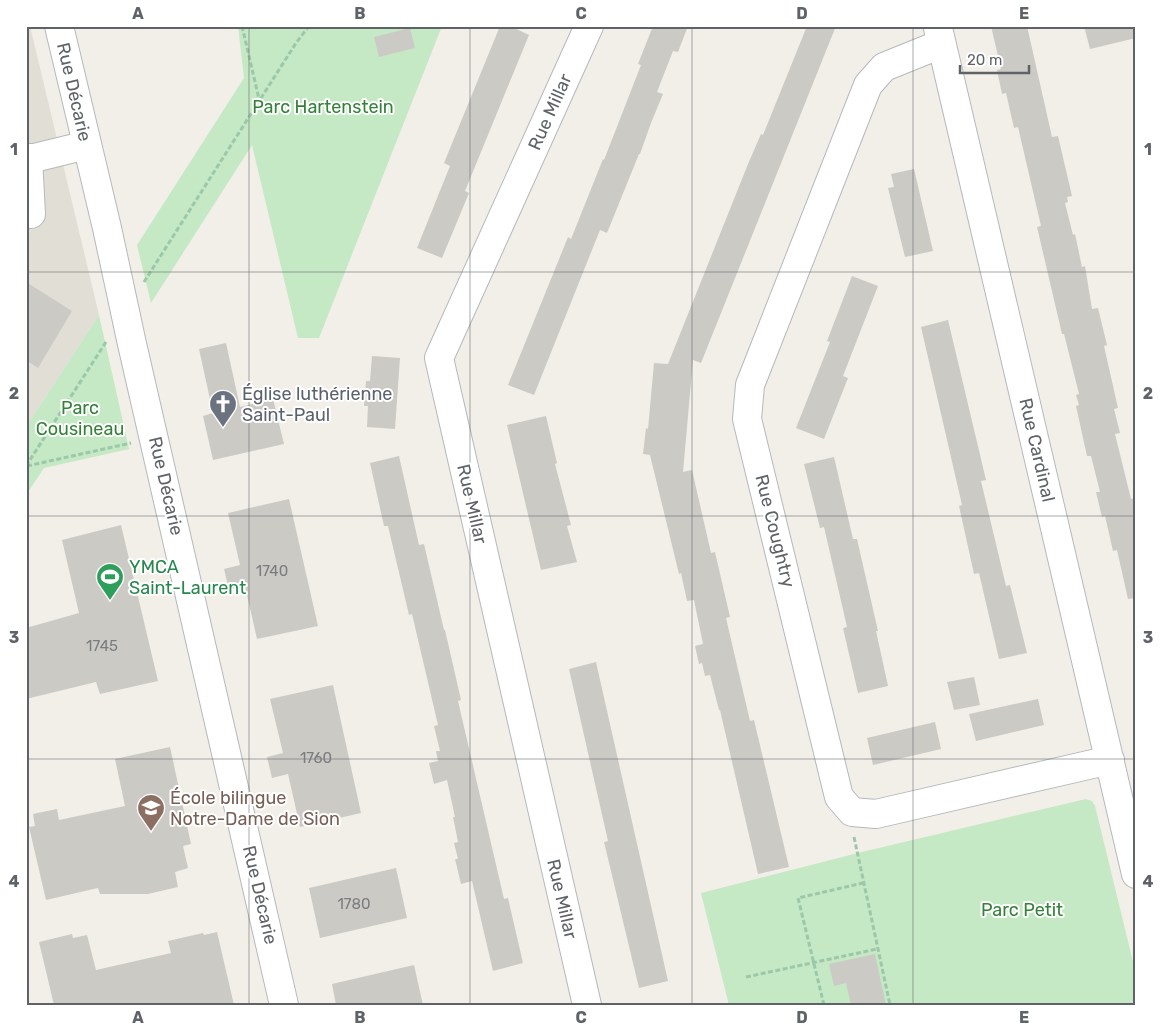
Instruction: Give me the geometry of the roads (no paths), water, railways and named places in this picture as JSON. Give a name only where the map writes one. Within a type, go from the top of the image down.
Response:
[{"type":"street","name":"Rue Décarie","points":[[59,26],[284,1005]]},
{"type":"street","name":"Rue Millar","points":[[587,1005],[439,358],[589,26]]},
{"type":"street","name":"Rue Cardinal","points":[[939,35],[1136,874]]},
{"type":"street","name":"Rue Coughtry","points":[[939,35],[884,67],[868,85],[750,385],[747,419],[839,797],[852,812],[876,814],[1110,760]]},
{"type":"street","points":[[26,214],[31,214],[27,158],[87,145]]},
{"type":"place","name":"Église luthérienne Saint-Paul","points":[[223,428]]},
{"type":"place","name":"YMCA Saint-Laurent","points":[[110,601]]},
{"type":"place","name":"École bilingue Notre-Dame de Sion","points":[[151,832]]},
{"type":"park label","name":"Parc Hartenstein","points":[[323,107]]},
{"type":"park label","name":"Parc Cousineau","points":[[80,418]]},
{"type":"park label","name":"Parc Petit","points":[[1022,910]]}]
